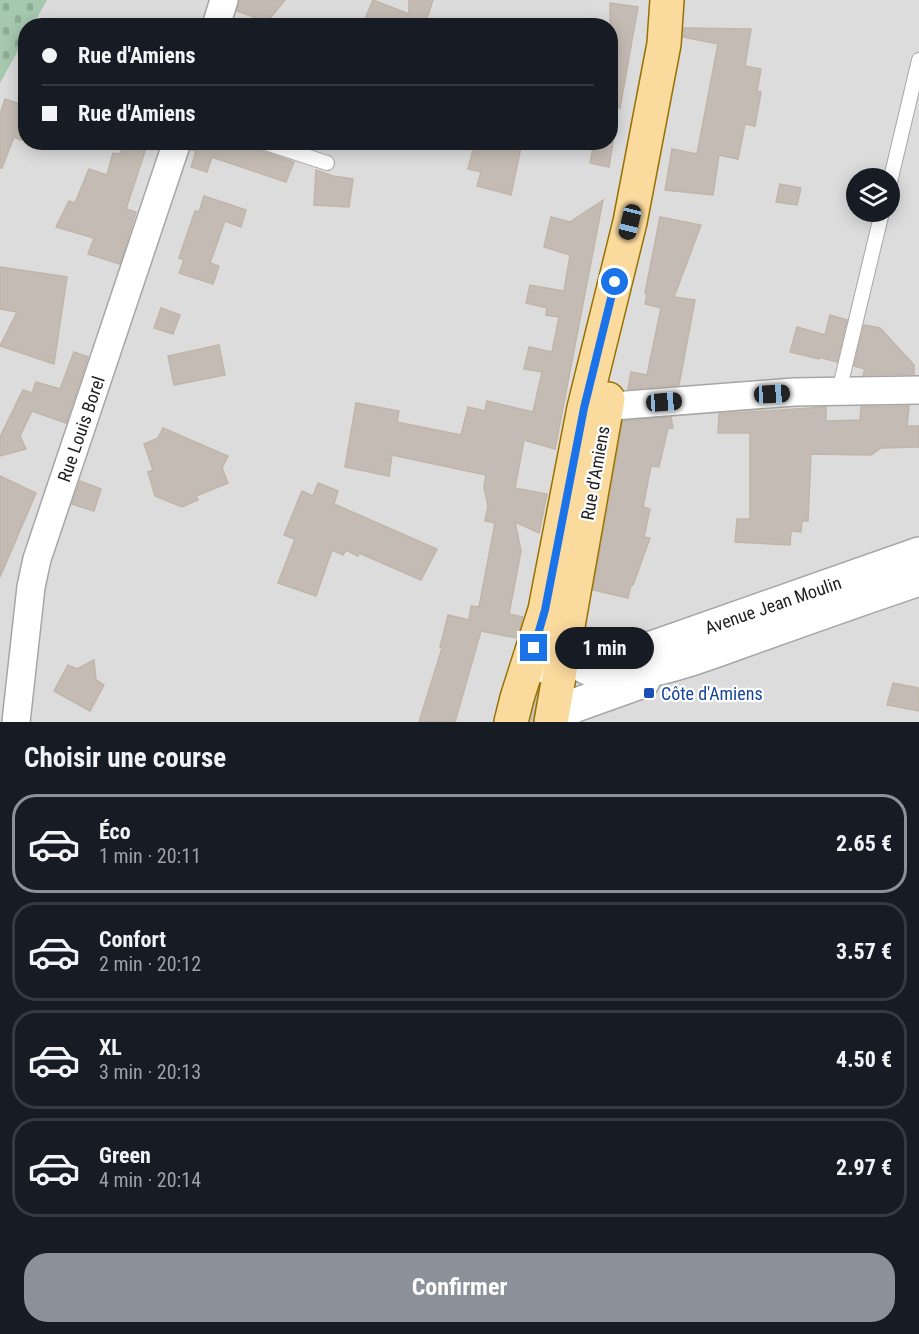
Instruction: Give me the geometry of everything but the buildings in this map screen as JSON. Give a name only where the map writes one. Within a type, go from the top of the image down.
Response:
[{"type":"main road","name":"Rue d'Amiens","points":[[664,44],[667,0]]},
{"type":"main road","name":"Rue d'Amiens","points":[[511,722],[545,610],[595,407],[664,44],[678,0]]},
{"type":"main road","name":"Rue d'Amiens","points":[[559,717],[570,658],[595,407]]},
{"type":"street","points":[[218,18],[224,0]]},
{"type":"street","name":"Rue Louis Borel","points":[[16,722],[31,587],[37,559],[174,150]]},
{"type":"street","points":[[595,407],[772,394],[919,390]]},
{"type":"street","name":"Avenue Jean Moulin","points":[[627,657],[919,554]]},
{"type":"street","name":"Avenue Jean Moulin","points":[[570,658],[599,672],[618,675],[682,662],[919,579]]},
{"type":"street","points":[[524,679],[531,670],[544,662],[570,658]]},
{"type":"street","name":"Avenue Jean Moulin","points":[[559,717],[651,678],[682,662]]},
{"type":"lane","points":[[893,168],[919,60]]},
{"type":"lane","points":[[287,150],[327,163]]},
{"type":"lane","points":[[839,391],[880,222]]},
{"type":"shaded area","points":[[0,0],[919,0],[919,722],[0,722]]},
{"type":"green space","points":[[0,0],[47,0],[37,18],[18,18],[18,51],[0,83]]},
{"type":"tunnel","points":[[532,722],[546,698],[566,680]]},
{"type":"place","name":"Côte d'Amiens","points":[[649,693]]},
{"type":"route","points":[[534,648],[545,610],[584,408],[615,282]]}]
